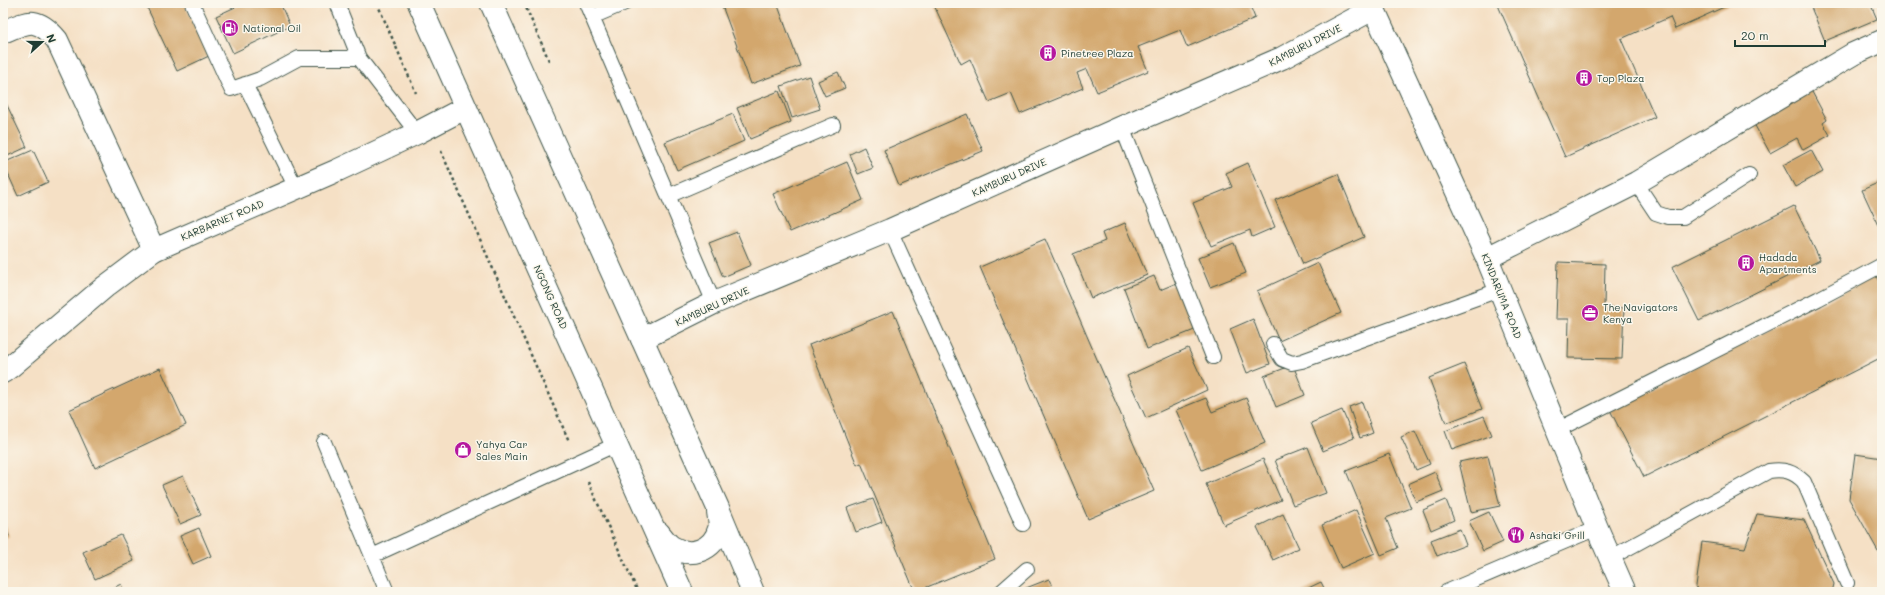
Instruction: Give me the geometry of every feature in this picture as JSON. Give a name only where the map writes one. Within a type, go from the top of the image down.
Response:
[{"type":"street","name":"NGONG ROAD","points":[[419,3],[682,592]]},
{"type":"street","points":[[491,3],[718,508],[753,592]]},
{"type":"street","name":"KAMBURU DRIVE","points":[[642,339],[714,303],[890,230],[1282,58],[1372,6]]},
{"type":"street","name":"KINDARUMA ROAD","points":[[1372,6],[1487,258],[1597,528],[1625,592]]},
{"type":"street","points":[[3,32],[34,22],[48,30],[57,40],[154,250]]},
{"type":"street","points":[[1487,258],[1636,183],[1853,54],[1882,40]]},
{"type":"street","name":"KARBARNET ROAD","points":[[3,372],[106,286],[154,250],[296,188],[424,129],[465,108]]},
{"type":"street","points":[[653,527],[670,546],[682,552],[694,553],[707,547],[720,529],[718,508]]},
{"type":"lane","points":[[192,3],[231,89],[260,79],[299,58],[359,58]]},
{"type":"lane","points":[[338,3],[359,58],[424,129]]},
{"type":"lane","points":[[586,3],[714,303]]},
{"type":"lane","points":[[592,17],[625,3]]},
{"type":"lane","points":[[245,84],[296,188]]},
{"type":"lane","points":[[668,196],[833,125]]},
{"type":"lane","points":[[1122,127],[1212,357]]},
{"type":"lane","points":[[1636,183],[1656,213],[1668,217],[1683,217],[1749,175]]},
{"type":"lane","points":[[890,230],[1024,524]]},
{"type":"lane","points":[[1557,430],[1818,299],[1882,265]]},
{"type":"lane","points":[[1273,344],[1282,359],[1292,363],[1302,361],[1499,290]]},
{"type":"lane","points":[[324,442],[387,592]]},
{"type":"lane","points":[[372,556],[617,444]]},
{"type":"lane","points":[[1610,558],[1769,471],[1783,470],[1796,474],[1804,482],[1847,583]]},
{"type":"lane","points":[[1446,592],[1597,528]]},
{"type":"lane","points":[[1001,592],[1027,569]]},
{"type":"path","points":[[377,3],[424,129],[638,592]]},
{"type":"building","points":[[145,3],[184,3],[209,56],[177,71]]},
{"type":"building","points":[[244,3],[280,3],[290,26],[233,53],[216,16]]},
{"type":"building","points":[[721,3],[777,3],[800,66],[751,84]]},
{"type":"building","name":"Pinetree Plaza","points":[[933,3],[1249,3],[1255,18],[1187,47],[1180,30],[1138,47],[1148,71],[1097,92],[1087,69],[1077,73],[1083,88],[1020,114],[1011,93],[989,102],[970,59],[961,64]]},
{"type":"building","name":"Top Plaza","points":[[1497,3],[1733,3],[1675,29],[1670,17],[1621,39],[1655,117],[1565,157]]},
{"type":"building","points":[[1815,3],[1870,3],[1877,19],[1825,41],[1810,5]]},
{"type":"building","points":[[838,72],[845,88],[825,96],[818,81]]},
{"type":"building","points":[[809,76],[820,109],[792,118],[781,86]]},
{"type":"building","points":[[1811,90],[1827,120],[1823,123],[1830,135],[1803,150],[1797,138],[1770,153],[1753,122]]},
{"type":"building","points":[[779,91],[791,122],[750,139],[737,108]]},
{"type":"building","points":[[3,97],[27,147],[3,158]]},
{"type":"building","points":[[733,114],[744,141],[677,170],[665,142]]},
{"type":"building","points":[[967,114],[983,151],[899,186],[884,150]]},
{"type":"building","points":[[864,147],[873,168],[858,174],[850,154]]},
{"type":"building","points":[[33,150],[48,182],[18,196],[3,163]]},
{"type":"building","points":[[1811,150],[1823,172],[1795,187],[1783,165]]},
{"type":"building","points":[[847,162],[863,200],[790,232],[773,194]]},
{"type":"building","points":[[1248,163],[1275,227],[1252,237],[1250,230],[1211,246],[1193,203],[1232,187],[1226,173]]},
{"type":"building","points":[[1338,174],[1364,237],[1303,264],[1275,200]]},
{"type":"building","points":[[1882,181],[1882,233],[1862,190]]},
{"type":"building","name":"Hadada Apartments","points":[[1794,206],[1820,260],[1699,321],[1672,267]]},
{"type":"building","points":[[1125,223],[1147,275],[1091,298],[1073,254],[1105,241],[1102,233]]},
{"type":"building","points":[[737,232],[751,265],[723,277],[709,243]]},
{"type":"building","points":[[1045,239],[1154,491],[1088,519],[980,267]]},
{"type":"building","points":[[1234,243],[1246,273],[1210,287],[1198,258]]},
{"type":"building","name":"The Navigators Kenya","points":[[1558,262],[1605,264],[1604,307],[1624,308],[1622,359],[1568,358],[1569,319],[1556,319]]},
{"type":"building","points":[[1318,263],[1341,313],[1279,341],[1257,291]]},
{"type":"building","points":[[1154,276],[1160,290],[1179,282],[1197,329],[1147,349],[1124,288]]},
{"type":"building","points":[[1876,276],[1882,287],[1882,357],[1644,477],[1610,410]]},
{"type":"building","points":[[893,311],[995,559],[915,592],[861,463],[857,465],[809,345]]},
{"type":"building","points":[[1253,319],[1270,364],[1247,373],[1230,329]]},
{"type":"building","points":[[1188,348],[1207,390],[1146,418],[1127,376]]},
{"type":"building","points":[[1464,364],[1482,409],[1446,423],[1429,378]]},
{"type":"building","points":[[1293,365],[1305,395],[1276,407],[1264,376]]},
{"type":"building","points":[[160,368],[186,425],[95,468],[69,410]]},
{"type":"building","points":[[1206,398],[1212,412],[1246,398],[1265,443],[1202,470],[1176,410]]},
{"type":"building","points":[[1362,402],[1373,433],[1360,438],[1349,407]]},
{"type":"building","points":[[1342,410],[1354,438],[1323,451],[1311,423]]},
{"type":"building","points":[[1484,416],[1492,435],[1452,450],[1445,431]]},
{"type":"building","points":[[1415,431],[1430,464],[1416,470],[1401,437]]},
{"type":"building","points":[[1308,447],[1326,493],[1293,505],[1275,460]]},
{"type":"building","points":[[1389,454],[1411,508],[1386,518],[1398,548],[1381,555],[1346,471]]},
{"type":"building","points":[[1855,454],[1882,458],[1882,552],[1878,551],[1849,499]]},
{"type":"building","points":[[1488,456],[1500,506],[1471,512],[1459,462]]},
{"type":"building","points":[[1263,459],[1281,500],[1224,525],[1206,484]]},
{"type":"building","points":[[1435,472],[1443,491],[1416,502],[1408,484]]},
{"type":"building","points":[[183,476],[201,515],[180,524],[162,485]]},
{"type":"building","points":[[873,499],[882,522],[856,532],[847,508]]},
{"type":"building","points":[[1446,500],[1454,520],[1431,530],[1423,510]]},
{"type":"building","points":[[1356,510],[1375,553],[1341,568],[1322,525]]},
{"type":"building","points":[[1489,512],[1503,542],[1483,551],[1469,521]]},
{"type":"building","points":[[1283,514],[1299,548],[1273,560],[1257,527]]},
{"type":"building","points":[[1757,514],[1804,520],[1834,584],[1832,592],[1699,592],[1696,586],[1702,542],[1745,548]]},
{"type":"building","points":[[3,522],[9,536],[3,539]]},
{"type":"building","points":[[199,528],[211,556],[193,564],[180,536]]},
{"type":"building","points":[[1460,529],[1466,545],[1437,556],[1431,540]]},
{"type":"building","points":[[121,535],[134,561],[95,579],[83,552]]},
{"type":"building","points":[[1049,579],[1054,592],[1016,592]]},
{"type":"building","points":[[1321,582],[1326,592],[1300,592]]},
{"type":"building","points":[[121,584],[124,592],[105,592]]},
{"type":"place","name":"National Oil","points":[[230,28]]},
{"type":"place","name":"Pinetree Plaza","points":[[1048,53]]},
{"type":"place","name":"Top Plaza","points":[[1584,78]]},
{"type":"place","name":"Hadada Apartments","points":[[1746,263]]},
{"type":"place","name":"The Navigators Kenya","points":[[1590,313]]},
{"type":"place","name":"Yahya Car Sales Main","points":[[463,450]]},
{"type":"place","name":"Ashaki Grill","points":[[1516,535]]}]
